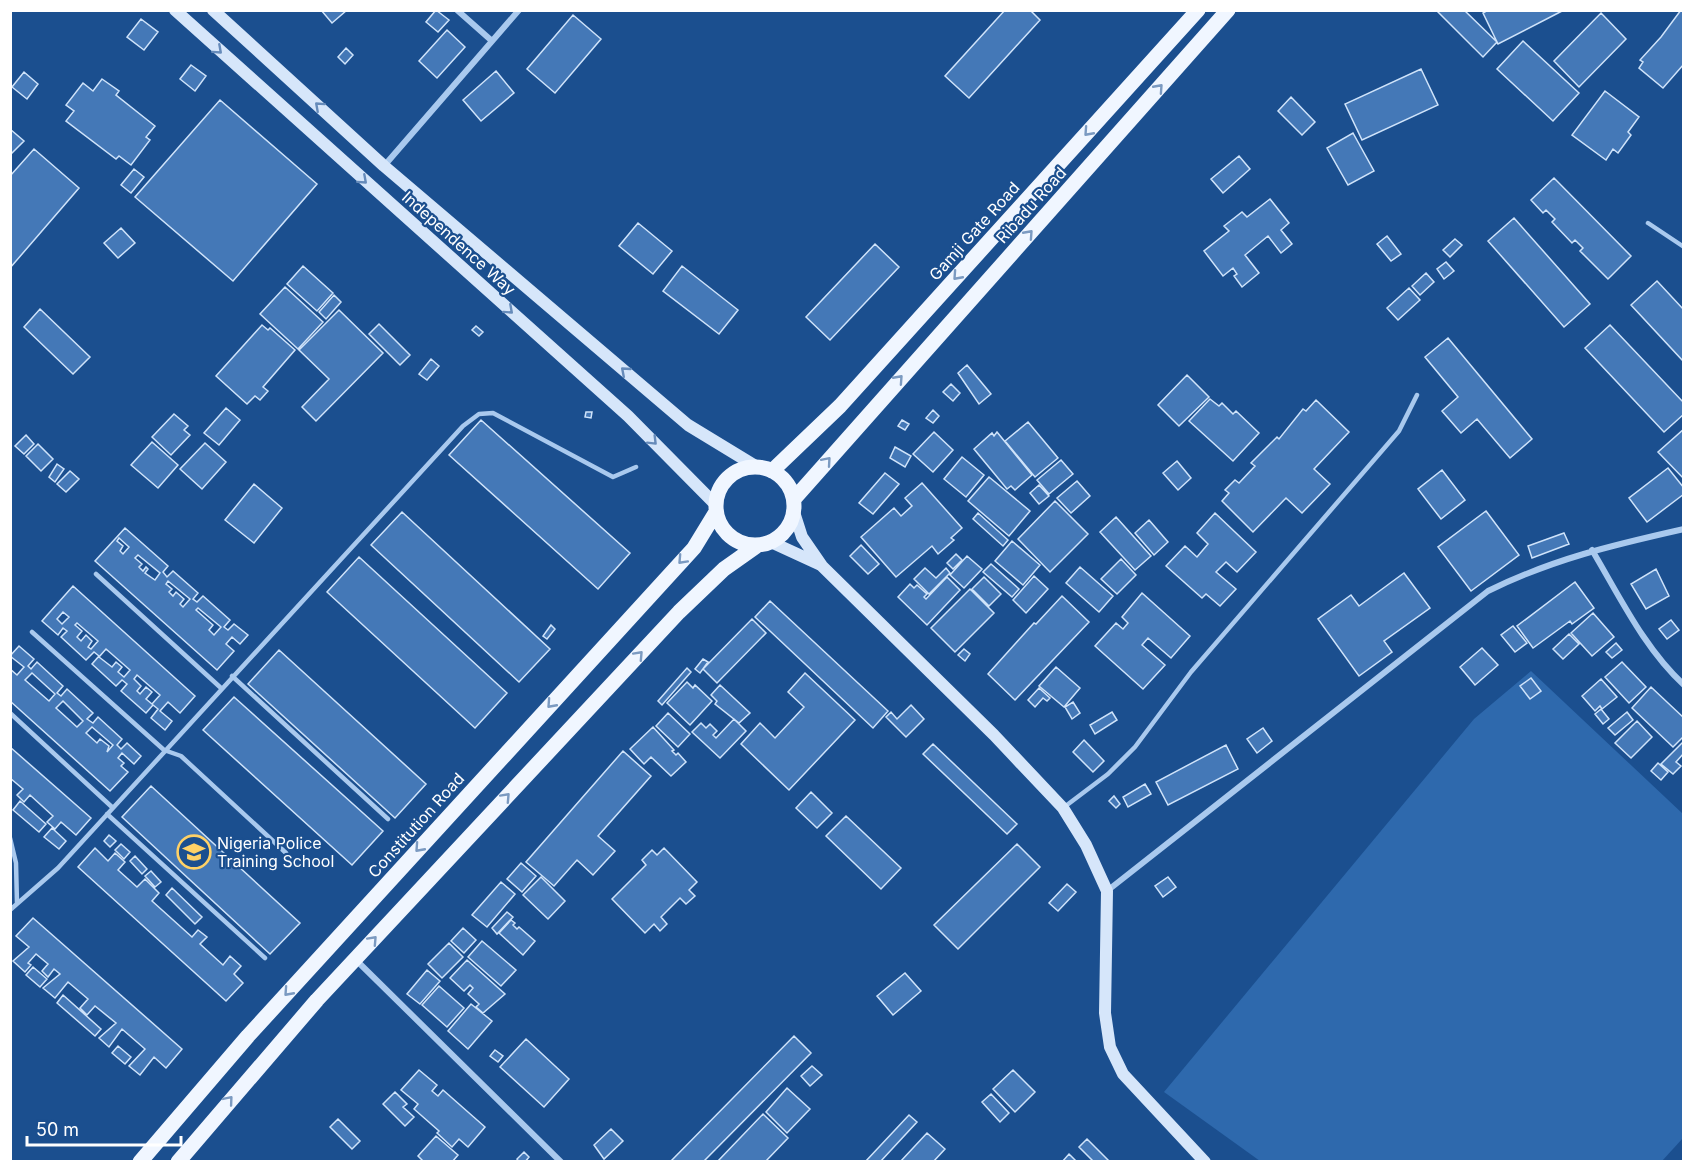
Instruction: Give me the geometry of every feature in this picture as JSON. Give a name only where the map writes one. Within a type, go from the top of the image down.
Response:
[{"type":"main road","name":"Independence Way","points":[[175,10],[628,416],[716,509]]},
{"type":"main road","name":"Independence Way","points":[[213,10],[384,166],[688,425],[757,467]]},
{"type":"main road","name":"Gamji Gate Road","points":[[772,471],[840,406],[1198,10]]},
{"type":"main road","name":"Ribadu Road","points":[[794,505],[860,423],[1228,10]]},
{"type":"main road","points":[[822,566],[765,543],[747,545],[726,533],[716,509],[719,490],[728,477],[742,469],[757,467],[783,477],[794,505],[802,537],[822,566],[994,735],[1063,808],[1086,845],[1107,891],[1105,1012],[1110,1047],[1123,1074],[1205,1161]]},
{"type":"main road","points":[[178,1161],[236,1091],[355,959],[679,612],[724,569],[782,534],[790,524],[794,505]]},
{"type":"main road","name":"Constitution Road","points":[[140,1161],[248,1036],[694,548],[716,509]]},
{"type":"street","points":[[457,10],[492,41]]},
{"type":"street","points":[[384,166],[519,10]]},
{"type":"street","points":[[1107,891],[1488,591],[1531,570],[1592,550],[1683,529]]},
{"type":"street","points":[[1592,550],[1648,645],[1664,667],[1683,686]]},
{"type":"street","points":[[355,959],[561,1161]]},
{"type":"lane","points":[[1648,223],[1683,247]]},
{"type":"lane","points":[[1063,808],[1108,774],[1135,747],[1191,672],[1399,431],[1417,394]]},
{"type":"lane","points":[[10,910],[58,868],[232,676],[371,530],[464,426],[478,414],[493,413],[520,425],[613,477],[636,467]]},
{"type":"lane","points":[[96,574],[221,688]]},
{"type":"lane","points":[[32,632],[164,750],[181,756],[286,853]]},
{"type":"lane","points":[[232,676],[388,819]]},
{"type":"lane","points":[[10,713],[113,808]]},
{"type":"lane","points":[[107,814],[266,958]]},
{"type":"lane","points":[[10,838],[16,863],[17,904]]},
{"type":"shaded area","points":[[1531,671],[1683,814],[1683,1138],[1662,1161],[1260,1161],[1164,1092],[1474,719]]},
{"type":"building","points":[[321,10],[347,10],[332,23]]},
{"type":"building","points":[[436,10],[449,20],[438,32],[426,22]]},
{"type":"building","points":[[1005,10],[1030,10],[1040,20],[969,98],[945,76]]},
{"type":"building","points":[[1436,10],[1464,10],[1497,42],[1483,57]]},
{"type":"building","points":[[1488,10],[1564,10],[1498,44],[1483,13]]},
{"type":"building","points":[[1681,10],[1684,10],[1684,64],[1663,88],[1639,68],[1643,62],[1640,60]]},
{"type":"building","points":[[1601,13],[1626,39],[1579,87],[1554,61]]},
{"type":"building","points":[[573,15],[601,39],[555,93],[527,69]]},
{"type":"building","points":[[141,19],[158,32],[144,50],[127,37]]},
{"type":"building","points":[[447,30],[465,47],[437,78],[419,61]]},
{"type":"building","points":[[1523,41],[1579,93],[1553,121],[1497,69]]},
{"type":"building","points":[[346,48],[353,55],[345,64],[338,57]]},
{"type":"building","points":[[191,65],[206,76],[195,91],[180,79]]},
{"type":"building","points":[[1421,69],[1438,105],[1362,140],[1345,104]]},
{"type":"building","points":[[496,71],[514,93],[481,121],[463,100]]},
{"type":"building","points":[[24,72],[38,84],[27,99],[12,87]]},
{"type":"building","points":[[102,79],[119,91],[116,95],[155,126],[146,137],[150,140],[131,165],[119,156],[116,159],[66,121],[74,111],[66,105],[83,83],[93,91]]},
{"type":"building","points":[[1605,91],[1639,117],[1628,132],[1631,135],[1618,153],[1613,149],[1606,160],[1572,135]]},
{"type":"building","points":[[1291,97],[1315,122],[1302,135],[1278,111]]},
{"type":"building","points":[[220,100],[317,184],[233,281],[135,197]]},
{"type":"building","points":[[10,129],[24,141],[10,155]]},
{"type":"building","points":[[1353,133],[1374,171],[1348,185],[1327,148]]},
{"type":"building","points":[[34,149],[79,188],[10,268],[10,176]]},
{"type":"building","points":[[1239,156],[1250,169],[1223,193],[1211,179]]},
{"type":"building","points":[[134,169],[144,177],[131,193],[121,185]]},
{"type":"building","points":[[1554,178],[1631,256],[1608,279],[1580,251],[1583,248],[1575,240],[1572,243],[1552,222],[1555,219],[1546,210],[1543,213],[1531,200]]},
{"type":"building","points":[[1270,199],[1289,223],[1281,230],[1292,244],[1281,253],[1268,236],[1245,255],[1259,273],[1242,287],[1234,276],[1237,274],[1233,268],[1223,276],[1204,251],[1229,231],[1224,226],[1242,212],[1247,217]]},
{"type":"building","points":[[1514,218],[1590,304],[1564,327],[1488,241]]},
{"type":"building","points":[[638,223],[672,251],[653,274],[619,246]]},
{"type":"building","points":[[121,228],[135,243],[118,258],[104,243]]},
{"type":"building","points":[[1387,236],[1401,254],[1391,261],[1377,244]]},
{"type":"building","points":[[1455,239],[1462,245],[1450,257],[1443,250]]},
{"type":"building","points":[[875,244],[899,267],[830,340],[806,317]]},
{"type":"building","points":[[1446,262],[1454,271],[1444,279],[1437,269]]},
{"type":"building","points":[[303,266],[333,293],[317,311],[287,284]]},
{"type":"building","points":[[682,266],[738,310],[719,334],[663,291]]},
{"type":"building","points":[[1426,273],[1434,282],[1420,295],[1412,286]]},
{"type":"building","points":[[1657,281],[1684,310],[1684,362],[1631,305]]},
{"type":"building","points":[[285,287],[323,322],[298,349],[260,314]]},
{"type":"building","points":[[1409,288],[1420,300],[1398,320],[1387,308]]},
{"type":"building","points":[[334,295],[341,302],[326,319],[319,312]]},
{"type":"building","points":[[40,309],[90,357],[73,374],[24,327]]},
{"type":"building","points":[[339,310],[383,353],[316,421],[302,407],[329,379],[299,350]]},
{"type":"building","points":[[379,324],[410,355],[400,365],[369,334]]},
{"type":"building","points":[[262,325],[268,330],[270,328],[295,350],[263,387],[268,391],[260,400],[255,396],[247,404],[216,376]]},
{"type":"building","points":[[1610,325],[1684,403],[1684,414],[1664,432],[1585,348]]},
{"type":"building","points":[[476,326],[483,332],[479,336],[472,330]]},
{"type":"building","points":[[1448,338],[1532,439],[1510,458],[1477,419],[1461,433],[1442,411],[1458,397],[1425,357]]},
{"type":"building","points":[[431,359],[439,366],[427,380],[419,374]]},
{"type":"building","points":[[967,365],[991,394],[979,404],[958,373]]},
{"type":"building","points":[[1187,375],[1209,397],[1179,426],[1158,405]]},
{"type":"building","points":[[951,384],[960,393],[953,401],[943,392]]},
{"type":"building","points":[[1210,399],[1219,406],[1222,403],[1233,414],[1236,411],[1259,433],[1233,461],[1189,421]]},
{"type":"building","points":[[1316,400],[1349,432],[1314,469],[1330,484],[1302,513],[1286,498],[1253,532],[1222,501],[1229,493],[1225,490],[1235,480],[1239,483],[1255,466],[1251,463],[1277,437],[1279,439],[1303,409],[1306,411]]},
{"type":"building","points":[[226,408],[240,420],[219,445],[204,433]]},
{"type":"building","points":[[933,410],[939,416],[933,423],[926,418]]},
{"type":"building","points":[[586,412],[592,412],[591,418],[585,417]]},
{"type":"building","points":[[174,414],[188,426],[184,430],[190,435],[171,455],[152,437]]},
{"type":"building","points":[[481,420],[630,553],[598,589],[449,455]]},
{"type":"building","points":[[902,420],[909,424],[905,430],[898,426]]},
{"type":"building","points":[[1028,422],[1058,458],[1035,477],[1005,441]]},
{"type":"building","points":[[1684,429],[1684,479],[1658,452]]},
{"type":"building","points":[[934,432],[953,450],[933,472],[913,454]]},
{"type":"building","points":[[997,432],[1032,475],[1015,490],[1011,486],[1007,489],[974,449],[992,433],[994,436]]},
{"type":"building","points":[[26,435],[34,444],[24,454],[15,446]]},
{"type":"building","points":[[152,442],[178,465],[158,488],[131,465]]},
{"type":"building","points":[[205,443],[226,462],[202,489],[180,469]]},
{"type":"building","points":[[38,444],[53,459],[41,471],[26,456]]},
{"type":"building","points":[[895,447],[911,456],[905,467],[890,458]]},
{"type":"building","points":[[962,457],[984,475],[966,497],[944,479]]},
{"type":"building","points":[[1061,460],[1073,474],[1049,494],[1037,480]]},
{"type":"building","points":[[1177,461],[1191,478],[1178,490],[1163,473]]},
{"type":"building","points":[[57,464],[64,469],[55,482],[49,477]]},
{"type":"building","points":[[1668,468],[1684,488],[1684,494],[1647,522],[1629,498]]},
{"type":"building","points":[[1442,470],[1465,500],[1441,519],[1418,489]]},
{"type":"building","points":[[70,471],[79,479],[66,492],[57,484]]},
{"type":"building","points":[[885,473],[899,484],[873,514],[859,503]]},
{"type":"building","points":[[989,477],[1030,511],[1009,536],[968,501]]},
{"type":"building","points":[[1077,481],[1090,496],[1071,513],[1057,498]]},
{"type":"building","points":[[922,483],[962,528],[951,538],[954,540],[938,554],[932,546],[896,577],[861,537],[894,508],[901,516],[912,506],[905,498]]},
{"type":"building","points":[[254,484],[282,508],[254,543],[225,520]]},
{"type":"building","points":[[1039,485],[1049,496],[1039,504],[1030,493]]},
{"type":"building","points":[[1055,501],[1088,534],[1050,572],[1018,539]]},
{"type":"building","points":[[1486,511],[1519,555],[1471,591],[1438,547]]},
{"type":"building","points":[[402,512],[550,649],[519,682],[371,545]]},
{"type":"building","points":[[978,513],[1008,540],[1003,546],[973,519]]},
{"type":"building","points":[[1215,513],[1256,552],[1237,572],[1226,562],[1216,572],[1236,589],[1220,606],[1206,594],[1202,598],[1166,566],[1185,546],[1197,557],[1208,544],[1197,533]]},
{"type":"building","points":[[1116,517],[1151,556],[1135,570],[1100,532]]},
{"type":"building","points":[[1149,520],[1168,542],[1154,555],[1135,533]]},
{"type":"building","points":[[125,528],[168,566],[163,572],[167,577],[173,571],[198,593],[193,599],[197,602],[203,596],[230,620],[224,627],[228,630],[234,624],[248,635],[240,644],[232,637],[226,644],[234,651],[217,670],[95,561]],"holes":[[[119,538],[129,547],[123,554],[120,551],[123,546],[117,541]],[[138,555],[160,573],[155,580],[145,573],[148,569],[146,567],[143,571],[139,567],[142,564],[135,558]],[[168,581],[190,599],[183,607],[180,604],[184,599],[176,592],[173,596],[169,592],[172,589],[166,584]],[[198,608],[221,627],[214,635],[209,630],[213,625],[196,610]]]},
{"type":"building","points":[[1564,533],[1569,544],[1532,558],[1528,546]]},
{"type":"building","points":[[1012,541],[1040,565],[1023,585],[995,561]]},
{"type":"building","points":[[861,545],[879,564],[868,574],[850,556]]},
{"type":"building","points":[[956,554],[962,560],[953,569],[947,563]]},
{"type":"building","points":[[967,556],[982,569],[964,588],[950,575]]},
{"type":"building","points":[[359,557],[507,693],[475,728],[327,592]]},
{"type":"building","points":[[1121,559],[1136,575],[1117,594],[1101,579]]},
{"type":"building","points":[[991,564],[1019,589],[1012,597],[983,572]]},
{"type":"building","points":[[1080,567],[1113,596],[1099,612],[1066,583]]},
{"type":"building","points":[[925,568],[936,578],[946,568],[950,573],[929,594],[914,579]]},
{"type":"building","points":[[1656,569],[1669,596],[1646,609],[1631,584]]},
{"type":"building","points":[[1404,573],[1430,608],[1384,641],[1392,652],[1359,676],[1318,619],[1351,595],[1359,606]]},
{"type":"building","points":[[1034,576],[1048,589],[1026,613],[1013,600]]},
{"type":"building","points":[[947,577],[960,590],[927,625],[898,597],[910,584],[914,588],[917,585],[927,594],[924,597],[926,599]]},
{"type":"building","points":[[984,577],[1001,594],[989,606],[972,589]]},
{"type":"building","points":[[1575,582],[1594,608],[1572,624],[1570,621],[1533,648],[1517,626]]},
{"type":"building","points":[[73,586],[195,696],[180,713],[168,702],[160,711],[172,721],[165,730],[151,718],[158,709],[153,705],[146,713],[121,691],[127,684],[122,680],[116,686],[92,664],[99,656],[94,652],[86,660],[61,637],[67,631],[63,628],[58,635],[42,621]],"holes":[[[63,612],[69,617],[62,624],[57,619]],[[77,623],[98,641],[91,649],[88,647],[92,641],[86,635],[81,641],[77,637],[82,631],[75,625]],[[106,649],[130,670],[124,677],[118,672],[122,667],[116,662],[112,667],[99,657]],[[137,675],[160,695],[152,704],[146,699],[152,692],[146,687],[140,694],[137,691],[141,686],[134,679]]]},
{"type":"building","points":[[970,589],[994,613],[955,652],[931,628]]},
{"type":"building","points":[[1142,593],[1190,636],[1171,658],[1148,638],[1142,645],[1165,665],[1143,689],[1095,646],[1116,623],[1123,629],[1128,623],[1122,617]]},
{"type":"building","points":[[1062,596],[1089,622],[1015,700],[988,674]]},
{"type":"building","points":[[770,601],[888,711],[873,728],[755,617]]},
{"type":"building","points":[[1593,613],[1614,637],[1592,656],[1571,633]]},
{"type":"building","points":[[752,619],[766,633],[717,683],[703,669]]},
{"type":"building","points":[[1671,620],[1679,630],[1667,639],[1659,629]]},
{"type":"building","points":[[551,625],[555,629],[547,639],[543,636]]},
{"type":"building","points":[[1513,626],[1527,643],[1515,652],[1501,635]]},
{"type":"building","points":[[1569,634],[1579,644],[1563,659],[1553,649]]},
{"type":"building","points":[[1616,643],[1622,650],[1612,658],[1606,652]]},
{"type":"building","points":[[19,646],[34,659],[28,666],[31,669],[37,662],[63,686],[57,693],[61,696],[67,689],[93,713],[87,719],[93,723],[98,717],[122,739],[117,745],[121,749],[127,743],[141,756],[134,764],[122,753],[118,758],[124,763],[121,766],[128,772],[110,791],[10,701],[10,669],[17,675],[24,667],[10,656]],"holes":[[[32,673],[55,694],[49,701],[25,680]],[[63,701],[83,721],[77,727],[56,708]],[[92,727],[113,745],[107,752],[109,746],[100,739],[97,743],[86,733]]]},
{"type":"building","points":[[1482,648],[1498,665],[1475,685],[1460,667]]},
{"type":"building","points":[[964,649],[970,654],[965,661],[958,655]]},
{"type":"building","points":[[279,650],[426,784],[395,818],[248,684]]},
{"type":"building","points":[[703,659],[708,662],[700,673],[695,669]]},
{"type":"building","points":[[1622,662],[1646,687],[1629,703],[1605,677]]},
{"type":"building","points":[[1056,667],[1080,688],[1064,707],[1039,686]]},
{"type":"building","points":[[687,668],[691,672],[662,705],[658,701]]},
{"type":"building","points":[[805,673],[855,720],[789,790],[741,744],[760,723],[775,738],[804,707],[788,692]]},
{"type":"building","points":[[1531,678],[1541,691],[1530,699],[1520,686]]},
{"type":"building","points":[[1601,679],[1617,697],[1602,709],[1600,706],[1595,711],[1582,696]]},
{"type":"building","points":[[687,682],[693,688],[695,685],[712,701],[690,725],[667,703]]},
{"type":"building","points":[[720,685],[750,713],[739,723],[715,704],[717,701],[711,695]]},
{"type":"building","points":[[1651,687],[1684,718],[1684,736],[1673,747],[1632,708]]},
{"type":"building","points":[[1039,688],[1050,698],[1047,701],[1043,698],[1035,707],[1028,700]]},
{"type":"building","points":[[234,697],[383,831],[352,865],[203,730]]},
{"type":"building","points":[[1073,702],[1080,713],[1072,719],[1065,707]]},
{"type":"building","points":[[911,705],[924,719],[906,737],[886,717],[891,712],[897,719]]},
{"type":"building","points":[[1601,709],[1609,719],[1603,724],[1595,714]]},
{"type":"building","points":[[1112,712],[1117,720],[1095,734],[1090,725]]},
{"type":"building","points":[[1627,712],[1633,720],[1615,735],[1608,728]]},
{"type":"building","points":[[668,713],[690,734],[678,747],[656,726]]},
{"type":"building","points":[[734,719],[746,731],[720,758],[692,732],[701,723],[706,728],[710,724],[717,731],[713,735],[716,738]]},
{"type":"building","points":[[1637,721],[1652,737],[1631,758],[1615,743]]},
{"type":"building","points":[[653,727],[674,750],[672,751],[676,755],[678,753],[686,762],[671,776],[651,757],[644,764],[630,749]]},
{"type":"building","points":[[1263,728],[1272,741],[1257,753],[1247,739]]},
{"type":"building","points":[[1084,740],[1104,761],[1093,772],[1073,752]]},
{"type":"building","points":[[1684,741],[1684,753],[1676,762],[1681,766],[1673,774],[1661,764]]},
{"type":"building","points":[[933,744],[1017,824],[1007,834],[923,754]]},
{"type":"building","points":[[1226,745],[1238,769],[1168,805],[1156,782]]},
{"type":"building","points":[[10,747],[91,818],[76,835],[61,822],[55,829],[47,822],[53,816],[30,795],[24,802],[17,795],[23,789],[10,778]]},
{"type":"building","points":[[623,751],[651,776],[598,836],[615,851],[593,875],[577,860],[554,886],[526,862]]},
{"type":"building","points":[[1658,763],[1668,772],[1661,780],[1651,771]]},
{"type":"building","points":[[1145,784],[1151,794],[1128,807],[1123,797]]},
{"type":"building","points":[[151,786],[300,923],[270,954],[122,817]]},
{"type":"building","points":[[811,792],[832,813],[817,828],[796,808]]},
{"type":"building","points":[[1114,796],[1120,804],[1116,808],[1109,801]]},
{"type":"building","points":[[20,801],[46,824],[39,832],[13,810]]},
{"type":"building","points":[[846,816],[901,868],[881,889],[826,836]]},
{"type":"building","points":[[52,828],[66,841],[59,849],[44,837]]},
{"type":"building","points":[[109,835],[116,841],[110,847],[104,841]]},
{"type":"building","points":[[121,844],[130,852],[124,859],[115,850]]},
{"type":"building","points":[[1017,844],[1040,867],[958,949],[934,925]]},
{"type":"building","points":[[95,848],[108,861],[115,853],[125,862],[118,870],[137,887],[145,879],[159,893],[152,901],[192,937],[198,930],[207,937],[200,944],[223,965],[230,956],[241,966],[234,974],[243,983],[226,1001],[78,867]]},
{"type":"building","points":[[664,848],[697,882],[689,890],[695,896],[686,904],[680,898],[661,917],[667,924],[660,931],[654,924],[645,933],[612,899],[646,865],[642,860],[652,850],[657,855]]},
{"type":"building","points":[[135,856],[147,869],[142,874],[130,861]]},
{"type":"building","points":[[521,863],[536,876],[522,892],[507,879]]},
{"type":"building","points":[[151,871],[161,882],[155,887],[145,876]]},
{"type":"building","points":[[541,877],[565,901],[548,919],[523,895]]},
{"type":"building","points":[[1168,877],[1176,887],[1163,897],[1155,886]]},
{"type":"building","points":[[501,882],[515,894],[487,927],[472,915]]},
{"type":"building","points":[[1067,884],[1076,892],[1058,911],[1049,903]]},
{"type":"building","points":[[172,888],[202,917],[195,924],[166,895]]},
{"type":"building","points":[[507,912],[513,917],[497,934],[492,928]]},
{"type":"building","points":[[33,918],[182,1049],[166,1068],[154,1057],[140,1075],[129,1066],[145,1049],[122,1029],[109,1047],[99,1038],[116,1023],[95,1006],[87,1015],[80,1008],[88,999],[68,982],[55,998],[43,988],[60,974],[54,969],[48,977],[42,971],[48,964],[36,954],[28,963],[31,965],[25,972],[13,961],[29,947],[16,936]]},
{"type":"building","points":[[511,920],[517,929],[519,927],[535,941],[523,955],[499,933]]},
{"type":"building","points":[[463,928],[476,940],[464,953],[451,941]]},
{"type":"building","points":[[482,941],[516,970],[501,986],[468,957]]},
{"type":"building","points":[[449,943],[463,957],[442,978],[428,964]]},
{"type":"building","points":[[467,960],[505,994],[483,1013],[476,1007],[479,1004],[468,994],[473,988],[470,985],[464,991],[450,978]]},
{"type":"building","points":[[33,967],[47,979],[40,987],[26,975]]},
{"type":"building","points":[[427,970],[440,981],[420,1004],[407,994]]},
{"type":"building","points":[[905,973],[921,991],[893,1015],[877,996]]},
{"type":"building","points":[[439,986],[464,1008],[447,1027],[422,1005]]},
{"type":"building","points":[[63,995],[101,1029],[95,1036],[57,1003]]},
{"type":"building","points":[[471,1004],[492,1021],[468,1049],[448,1031]]},
{"type":"building","points":[[794,1036],[811,1053],[703,1162],[670,1162]]},
{"type":"building","points":[[526,1039],[569,1079],[544,1107],[500,1067]]},
{"type":"building","points":[[118,1046],[131,1057],[125,1064],[112,1053]]},
{"type":"building","points":[[495,1050],[503,1056],[498,1062],[490,1056]]},
{"type":"building","points":[[812,1066],[822,1075],[810,1086],[801,1076]]},
{"type":"building","points":[[419,1070],[437,1085],[432,1091],[438,1096],[443,1090],[485,1127],[468,1147],[459,1139],[452,1147],[437,1133],[439,1131],[414,1109],[418,1104],[401,1090]]},
{"type":"building","points":[[1013,1070],[1035,1092],[1015,1112],[993,1089]]},
{"type":"building","points":[[787,1088],[810,1109],[787,1133],[766,1112]]},
{"type":"building","points":[[395,1092],[407,1104],[403,1107],[414,1117],[405,1126],[383,1104]]},
{"type":"building","points":[[991,1094],[1009,1113],[1000,1122],[982,1102]]},
{"type":"building","points":[[763,1114],[788,1138],[765,1162],[717,1162]]},
{"type":"building","points":[[909,1115],[917,1122],[880,1162],[865,1162]]},
{"type":"building","points":[[338,1119],[360,1141],[352,1149],[330,1127]]},
{"type":"building","points":[[611,1129],[623,1141],[604,1159],[594,1145]]},
{"type":"building","points":[[927,1133],[945,1149],[933,1162],[900,1162]]},
{"type":"building","points":[[436,1136],[458,1155],[452,1162],[424,1162],[418,1156]]},
{"type":"building","points":[[1087,1139],[1110,1162],[1094,1162],[1079,1147]]},
{"type":"building","points":[[524,1152],[529,1157],[525,1162],[519,1162],[517,1159]]},
{"type":"building","points":[[1069,1154],[1077,1162],[1062,1162]]},
{"type":"place","name":"Nigeria Police Training School","points":[[194,852]]}]
